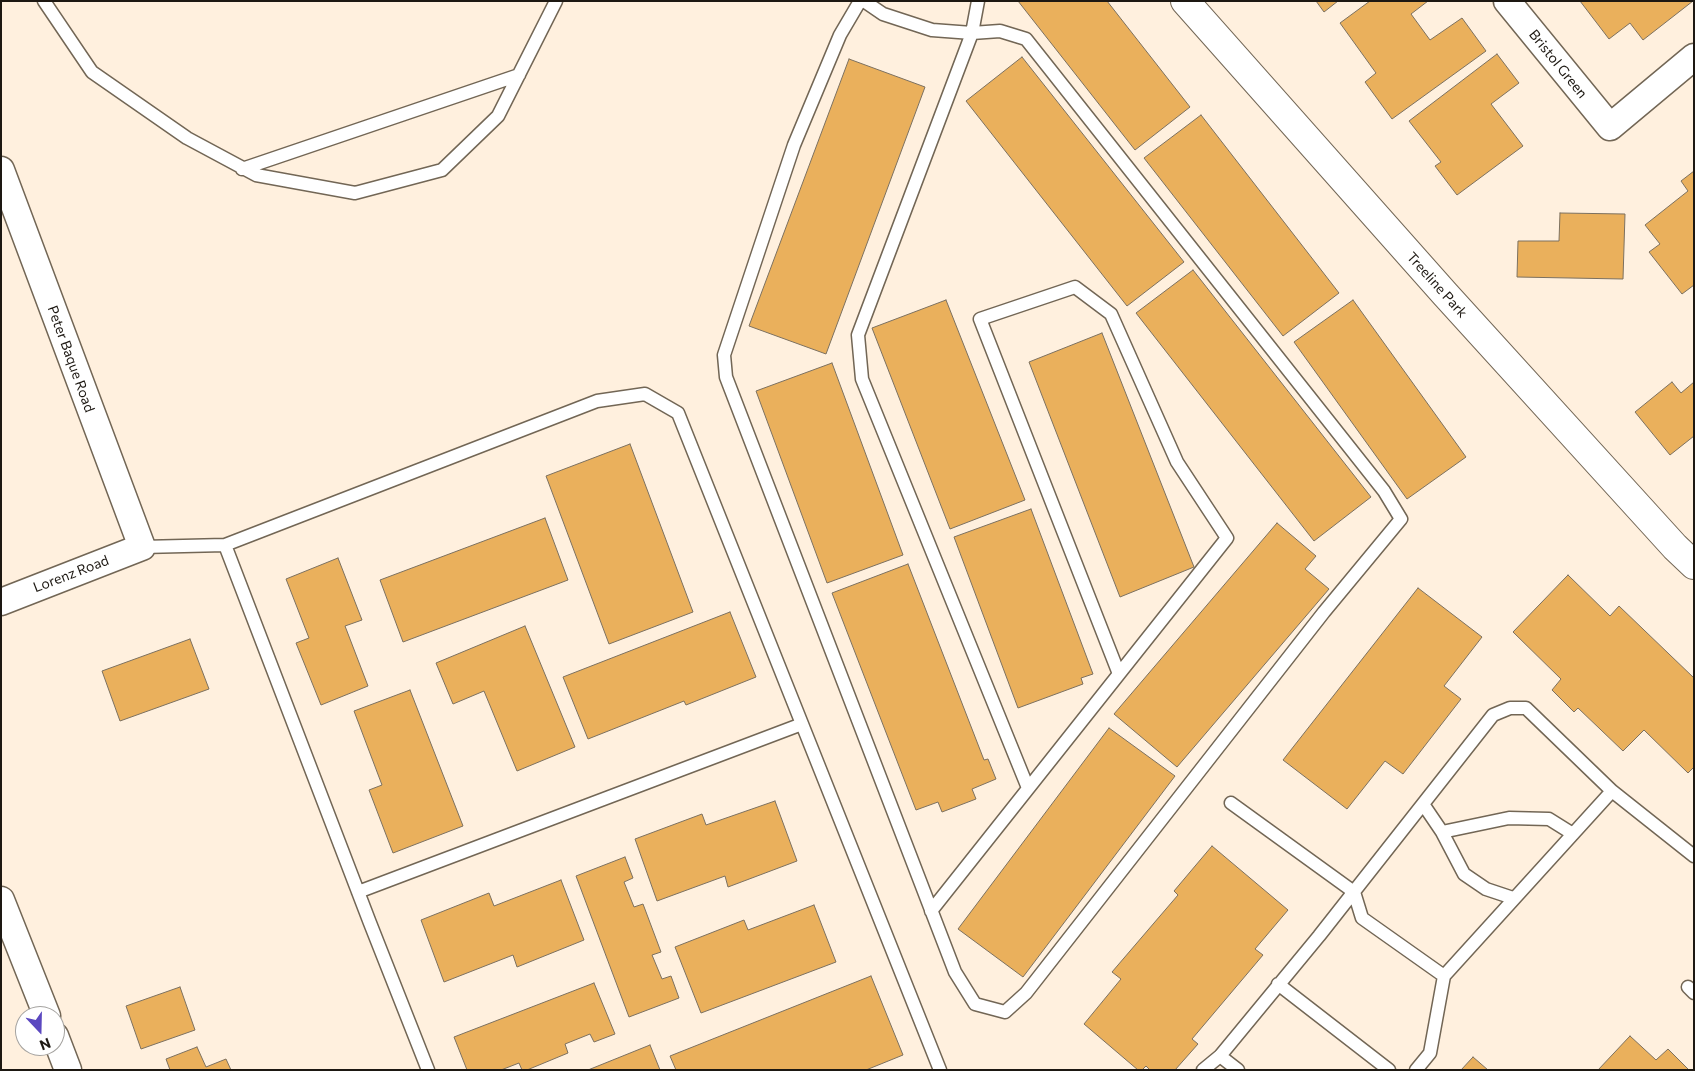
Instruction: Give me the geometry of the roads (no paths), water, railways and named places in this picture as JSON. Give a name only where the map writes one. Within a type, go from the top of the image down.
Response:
[{"type":"street","name":"Treeline Park","points":[[1185,1],[1445,294],[1675,547],[1694,565]]},
{"type":"street","name":"Bristol Green","points":[[1507,1],[1610,127],[1694,57]]},
{"type":"street","name":"Peter Baque Road","points":[[1,170],[142,547]]},
{"type":"street","name":"Lorenz Road","points":[[1,602],[142,547]]},
{"type":"street","points":[[1,900],[43,1006]]},
{"type":"street","points":[[63,1056],[68,1070]]},
{"type":"lane","points":[[44,1],[92,72],[187,138],[256,175],[355,193],[442,170],[498,116],[556,1]]},
{"type":"lane","points":[[860,1],[840,35],[794,145],[724,355],[726,377],[955,972],[975,1004],[1005,1012],[1026,994],[1318,620],[1401,519],[1384,491],[1026,39],[1000,31],[972,33],[932,30],[883,14],[864,1]]},
{"type":"lane","points":[[978,1],[972,33],[858,334],[862,379],[1028,788]]},
{"type":"lane","points":[[242,169],[519,75]]},
{"type":"lane","points":[[931,911],[1227,538],[1177,462],[1111,314],[1075,287],[980,320],[1119,674]]},
{"type":"lane","points":[[142,547],[225,545],[597,401],[645,394],[678,413],[940,1070]]},
{"type":"lane","points":[[225,545],[428,1070]]},
{"type":"lane","points":[[1203,1070],[1220,1056],[1354,892],[1493,714],[1510,708],[1526,708],[1612,791],[1694,856]]},
{"type":"lane","points":[[358,892],[802,724]]},
{"type":"lane","points":[[1416,1070],[1430,1053],[1444,976],[1612,791]]},
{"type":"lane","points":[[1231,804],[1354,892],[1362,918],[1444,976]]},
{"type":"lane","points":[[1423,804],[1442,832],[1464,874],[1486,889],[1513,898]]},
{"type":"lane","points":[[1442,832],[1509,818],[1549,819],[1573,834]]},
{"type":"lane","points":[[1278,984],[1389,1070]]},
{"type":"lane","points":[[1220,1056],[1238,1070]]}]
